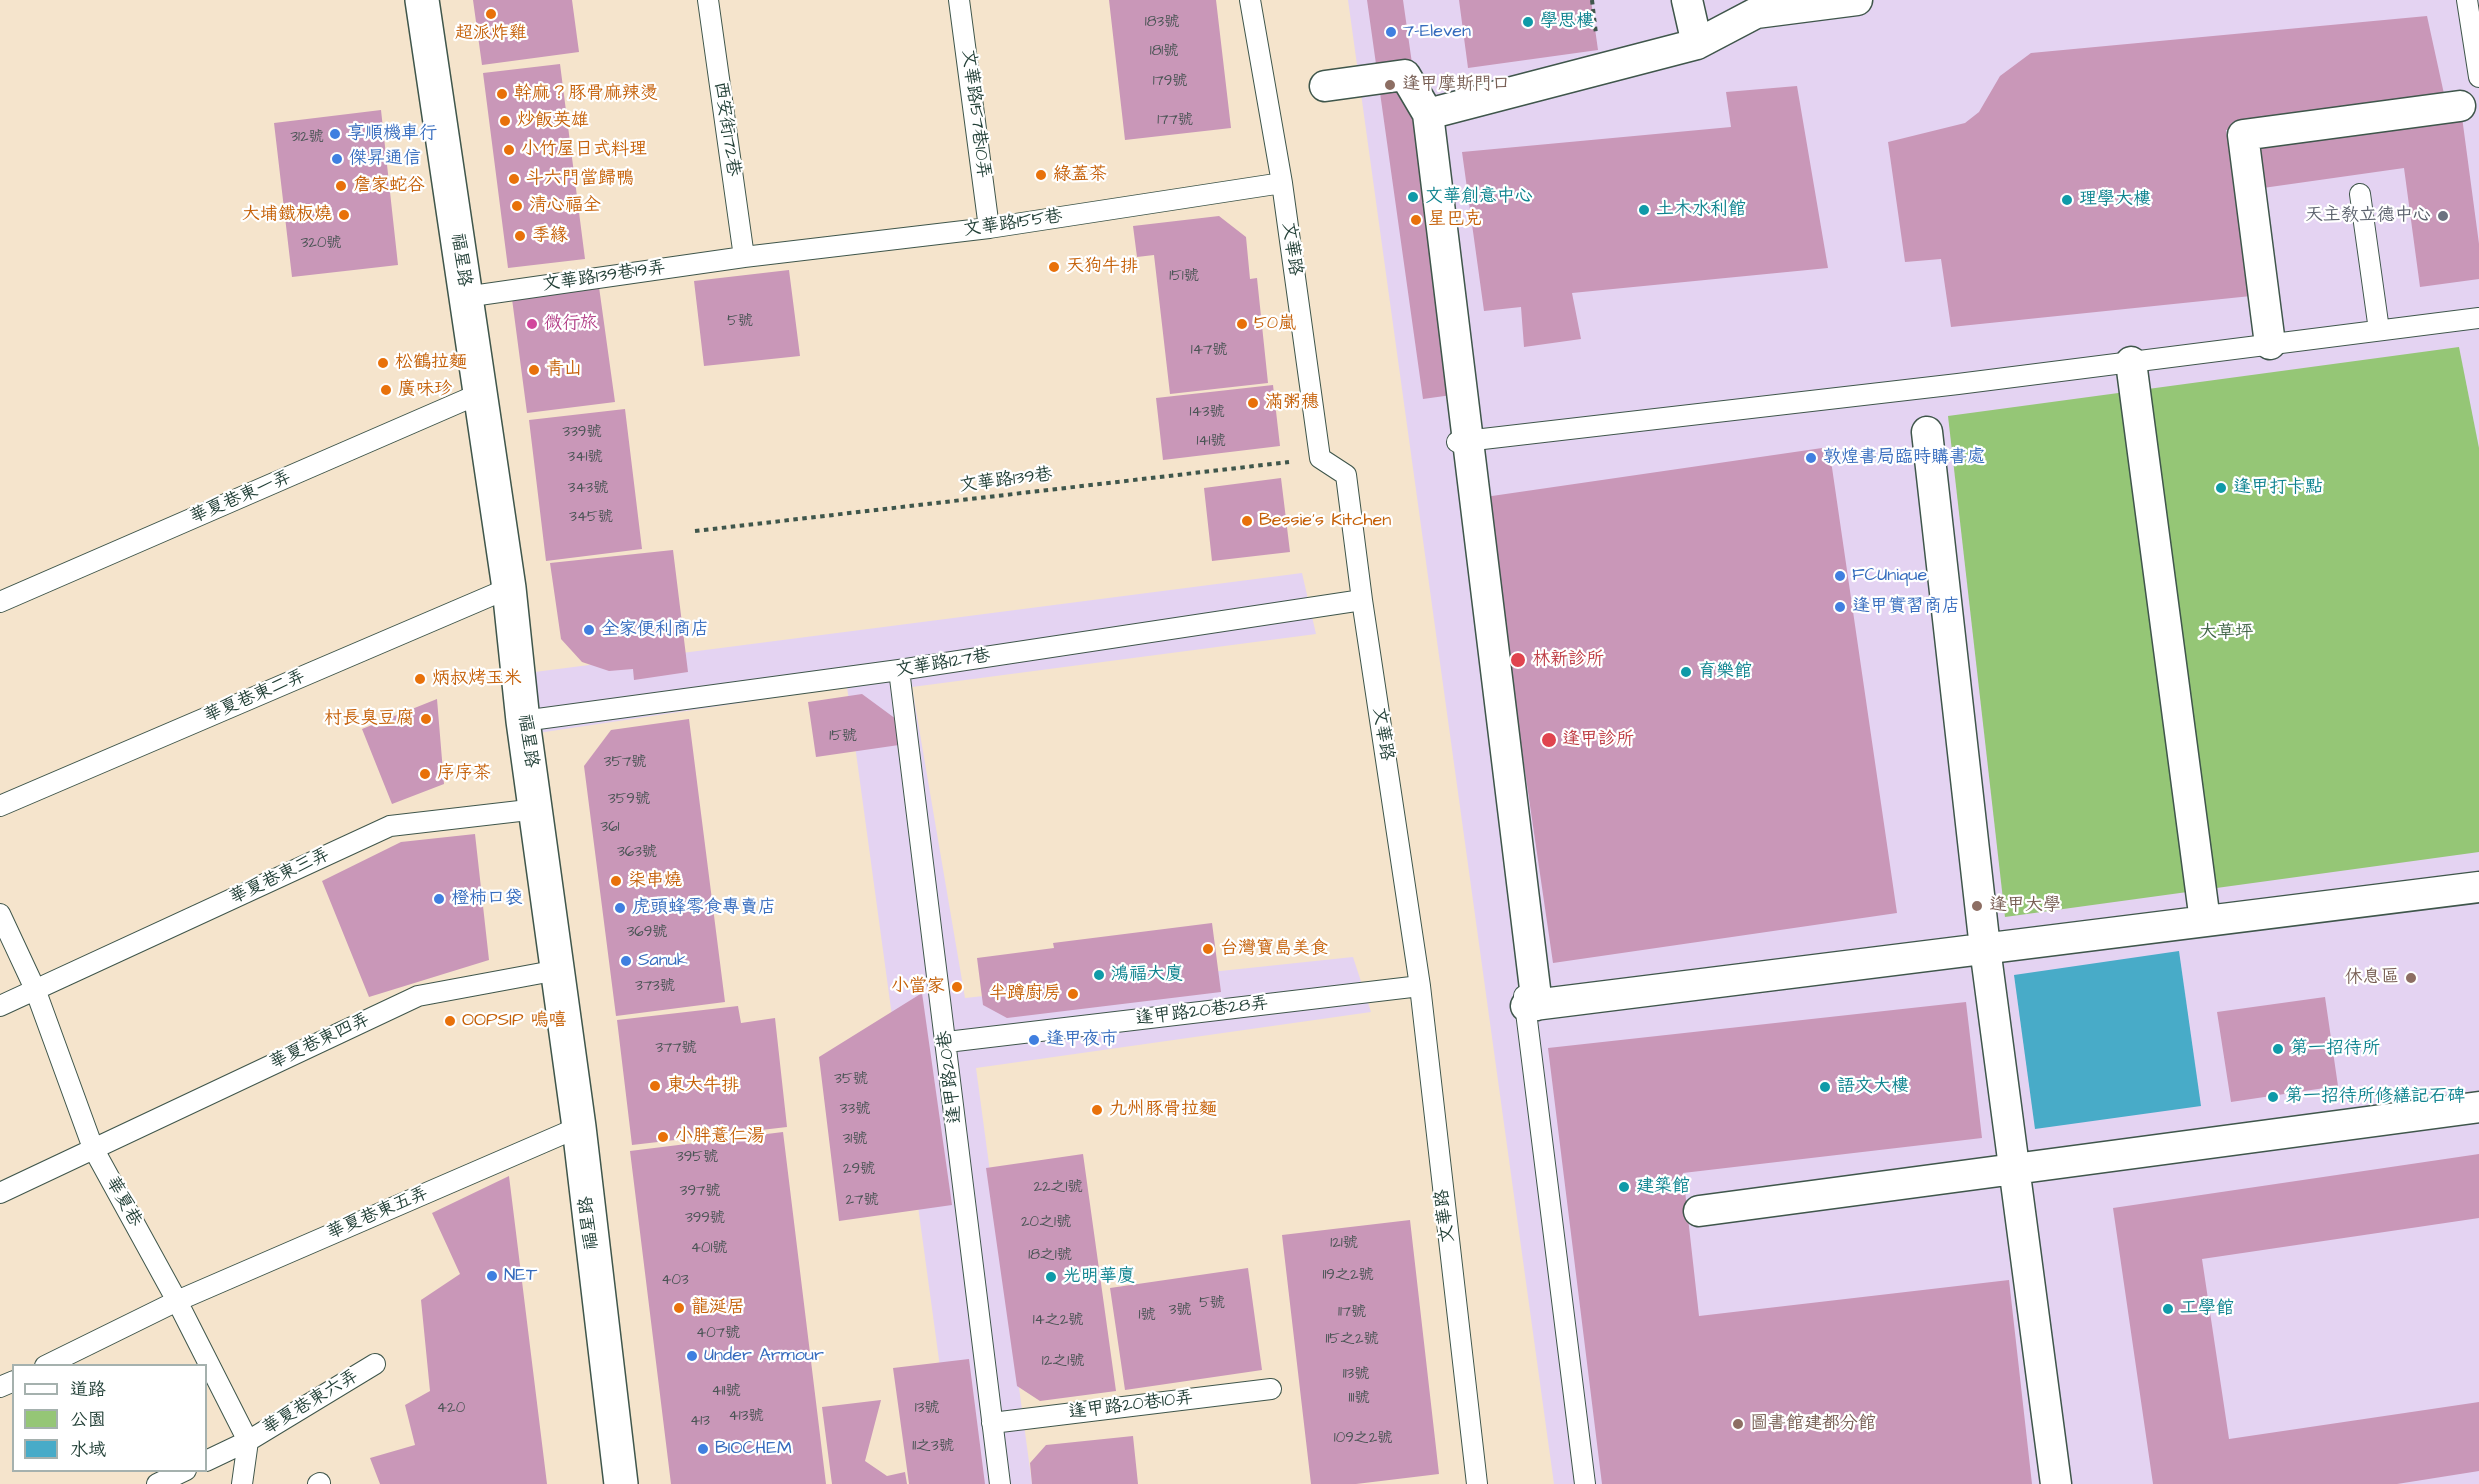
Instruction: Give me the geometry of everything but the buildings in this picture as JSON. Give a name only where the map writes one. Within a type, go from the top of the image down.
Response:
[{"type":"street","name":"福星路","points":[[422,0],[509,588],[523,721],[537,809],[579,1127],[621,1484]]},
{"type":"street","points":[[1688,0],[1697,44]]},
{"type":"street","points":[[1428,114],[1697,44],[1756,13],[1857,0]]},
{"type":"street","points":[[1325,86],[1406,75],[1428,114],[1457,437],[1532,1005],[2479,887]]},
{"type":"street","points":[[2270,344],[2243,135],[2460,106]]},
{"type":"street","points":[[2131,362],[2205,921]]},
{"type":"street","points":[[1927,432],[1985,948],[2056,1484]]},
{"type":"street","points":[[1699,1211],[2479,1107]]},
{"type":"lane","name":"西安街172巷","points":[[708,0],[744,257]]},
{"type":"lane","name":"文華路157巷10弄","points":[[959,0],[989,228]]},
{"type":"lane","name":"文華路","points":[[1250,0],[1282,183],[1320,458],[1346,475],[1362,600],[1420,987],[1477,1484]]},
{"type":"lane","points":[[2467,0],[2479,77]]},
{"type":"lane","name":"文華路155巷","points":[[744,257],[989,228],[1282,183]]},
{"type":"lane","points":[[2360,194],[2379,330]]},
{"type":"lane","name":"文華路139巷19弄","points":[[465,297],[744,257]]},
{"type":"lane","points":[[1457,437],[2131,362],[2479,318]]},
{"type":"lane","name":"華夏巷東一弄","points":[[0,602],[481,393]]},
{"type":"lane","name":"華夏巷東二弄","points":[[0,806],[509,588]]},
{"type":"lane","name":"文華路127巷","points":[[523,721],[899,670],[1362,600]]},
{"type":"lane","name":"逢甲路20巷","points":[[899,670],[947,1042],[1000,1484]]},
{"type":"lane","name":"華夏巷東三弄","points":[[0,1006],[390,826],[537,809]]},
{"type":"lane","name":"華夏巷","points":[[0,914],[35,990],[93,1148],[177,1301],[248,1441]]},
{"type":"lane","name":"華夏巷東四弄","points":[[0,1193],[418,996],[558,970]]},
{"type":"lane","name":"逢甲路20巷28弄","points":[[947,1042],[1420,987]]},
{"type":"lane","points":[[1532,1005],[1586,1484]]},
{"type":"lane","name":"華夏巷東五弄","points":[[47,1364],[177,1301],[579,1127]]},
{"type":"lane","name":"華夏巷東六弄","points":[[207,1461],[248,1441],[375,1364]]},
{"type":"lane","name":"逢甲路20巷10弄","points":[[992,1423],[1271,1389]]},
{"type":"lane","points":[[242,1484],[248,1441]]},
{"type":"lane","points":[[157,1484],[182,1472]]},
{"type":"path","points":[[1592,0],[1597,44]]},
{"type":"path","name":"文華路139巷","points":[[695,531],[1320,458]]},
{"type":"shaded area","name":"逢甲大學","points":[[1348,0],[2479,0],[2479,1484],[1554,1484]]},
{"type":"shaded area","name":"逢甲夜市","points":[[1302,573],[1316,634],[912,687],[965,998],[1353,957],[1371,1012],[976,1068],[1032,1484],[956,1484],[847,687],[538,733],[527,673]]},
{"type":"green space","name":"大草坪","points":[[2459,347],[2479,448],[2479,852],[2005,917],[1948,416]]},
{"type":"water","points":[[2179,951],[2201,1106],[2035,1129],[2014,975]]},
{"type":"place","name":"超派炸雞","points":[[491,14]]},
{"type":"place","name":"學思樓","points":[[1528,22]]},
{"type":"place","name":"7-Eleven","points":[[1391,32]]},
{"type":"place","name":"逢甲摩斯門口","points":[[1390,85]]},
{"type":"place","name":"幹麻？豚骨麻辣燙","points":[[502,94]]},
{"type":"place","name":"炒飯英雄","points":[[505,121]]},
{"type":"place","name":"享順機車行","points":[[335,134]]},
{"type":"place","name":"小竹屋日式料理","points":[[509,150]]},
{"type":"place","name":"傑昇通信","points":[[337,159]]},
{"type":"place","name":"綠蓋茶","points":[[1041,175]]},
{"type":"place","name":"斗六門當歸鴨","points":[[514,179]]},
{"type":"place","name":"詹家蛇谷","points":[[341,186]]},
{"type":"place","name":"文華創意中心","points":[[1413,197]]},
{"type":"place","name":"理學大樓","points":[[2067,200]]},
{"type":"place","name":"清心福全","points":[[517,206]]},
{"type":"place","name":"土木水利館","points":[[1644,210]]},
{"type":"place","name":"大埔鐵板燒","points":[[344,215]]},
{"type":"place","name":"天主教立德中心","points":[[2443,216]]},
{"type":"place","name":"星巴克","points":[[1416,220]]},
{"type":"place","name":"季緣","points":[[520,236]]},
{"type":"place","name":"天狗牛排","points":[[1054,267]]},
{"type":"place","name":"微行旅","points":[[532,324]]},
{"type":"place","name":"50嵐","points":[[1242,324]]},
{"type":"place","name":"松鶴拉麵","points":[[383,363]]},
{"type":"place","name":"青山","points":[[534,370]]},
{"type":"place","name":"廣味珍","points":[[386,390]]},
{"type":"place","name":"滿粥穗","points":[[1253,403]]},
{"type":"place","name":"敦煌書局臨時購書處","points":[[1811,458]]},
{"type":"place","name":"逢甲打卡點","points":[[2221,488]]},
{"type":"place","name":"Bessie's Kitchen","points":[[1247,521]]},
{"type":"place","name":"FCUnique","points":[[1840,576]]},
{"type":"place","name":"逢甲實習商店","points":[[1840,607]]},
{"type":"place","name":"全家便利商店","points":[[589,630]]},
{"type":"place","name":"林新診所","points":[[1518,660]]},
{"type":"place","name":"育樂館","points":[[1686,672]]},
{"type":"place","name":"炳叔烤玉米","points":[[420,679]]},
{"type":"place","name":"村長臭豆腐","points":[[426,719]]},
{"type":"place","name":"逢甲診所","points":[[1549,740]]},
{"type":"place","name":"序序茶","points":[[425,774]]},
{"type":"place","name":"柒串燒","points":[[616,881]]},
{"type":"place","name":"橙柿口袋","points":[[439,899]]},
{"type":"place","name":"逢甲大學","points":[[1977,906]]},
{"type":"place","name":"虎頭蜂零食專賣店","points":[[620,908]]},
{"type":"place","name":"台灣寶島美食","points":[[1208,949]]},
{"type":"place","name":"Sanuk","points":[[626,961]]},
{"type":"place","name":"鴻福大廈","points":[[1099,975]]},
{"type":"place","name":"休息區","points":[[2411,978]]},
{"type":"place","name":"小當家","points":[[957,987]]},
{"type":"place","name":"半蹲廚房","points":[[1073,994]]},
{"type":"place","name":"OOPSIP 嗚嘻","points":[[450,1021]]},
{"type":"place","name":"逢甲夜市","points":[[1034,1040]]},
{"type":"place","name":"第一招待所","points":[[2278,1049]]},
{"type":"place","name":"東大牛排","points":[[655,1086]]},
{"type":"place","name":"語文大樓","points":[[1825,1087]]},
{"type":"place","name":"第一招待所修繕記石碑","points":[[2273,1097]]},
{"type":"place","name":"九州豚骨拉麵","points":[[1097,1110]]},
{"type":"place","name":"小胖薏仁湯","points":[[663,1137]]},
{"type":"place","name":"建築館","points":[[1624,1187]]},
{"type":"place","name":"NET","points":[[492,1276]]},
{"type":"place","name":"光明華廈","points":[[1051,1277]]},
{"type":"place","name":"龍涎居","points":[[679,1308]]},
{"type":"place","name":"工學館","points":[[2168,1309]]},
{"type":"place","name":"Under Armour","points":[[692,1356]]},
{"type":"place","name":"圖書館建都分館","points":[[1738,1424]]},
{"type":"place","name":"BIOCHEM","points":[[703,1449]]}]
